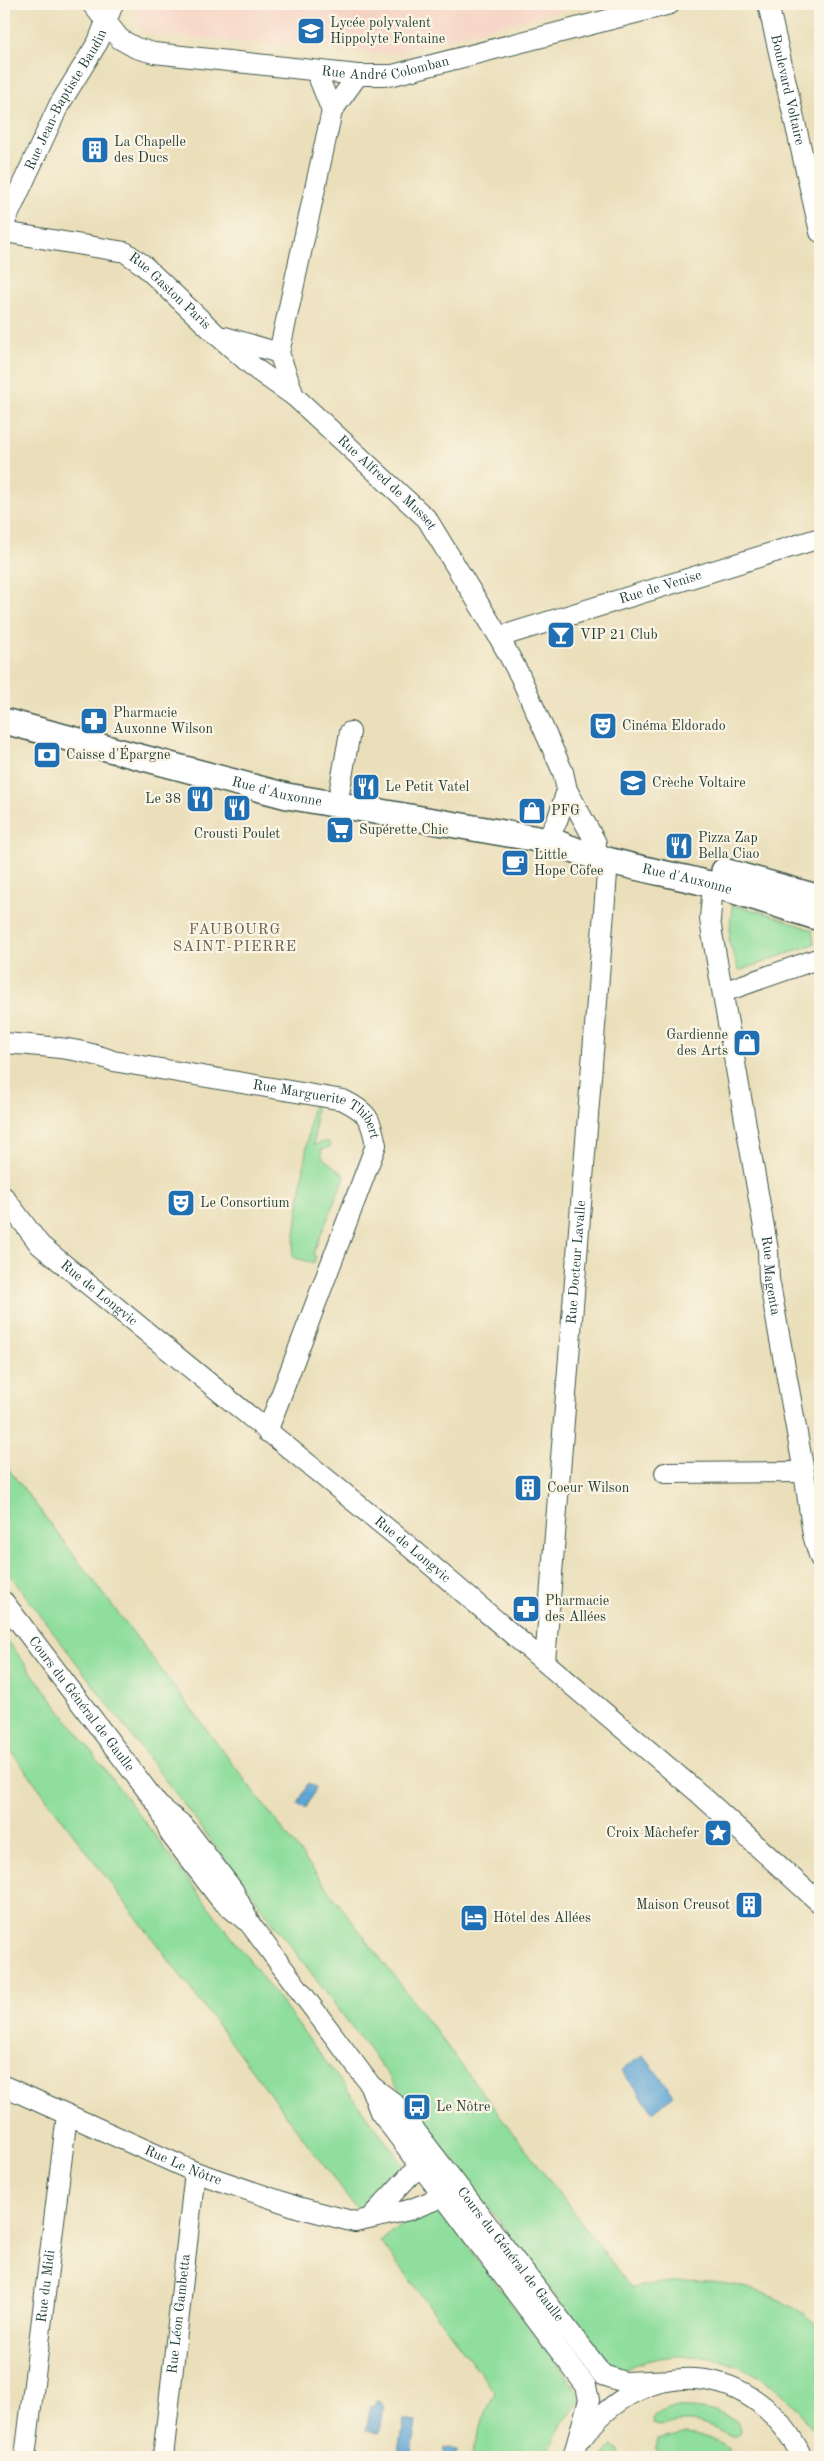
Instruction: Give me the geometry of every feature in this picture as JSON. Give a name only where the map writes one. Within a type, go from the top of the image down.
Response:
[{"type":"main road","name":"Rue d'Auxonne","points":[[4,721],[287,796],[551,841],[578,853],[602,852],[652,855],[726,871],[820,898]]},
{"type":"main road","name":"Rue d'Auxonne","points":[[602,852],[820,918]]},
{"type":"street","name":"Rue André Colomban","points":[[92,4],[110,12],[120,39],[136,48],[154,53],[358,75],[394,75],[670,4]]},
{"type":"street","name":"Boulevard Voltaire","points":[[768,4],[820,232]]},
{"type":"street","name":"Rue Jean-Baptiste Baudin","points":[[4,224],[59,105],[98,42],[110,12]]},
{"type":"street","points":[[316,71],[332,111]]},
{"type":"street","points":[[279,353],[332,111],[358,75]]},
{"type":"street","name":"Rue Gaston Paris","points":[[4,232],[125,252],[142,264],[238,353],[294,396]]},
{"type":"street","name":"Rue Gaston Paris","points":[[217,335],[279,353]]},
{"type":"street","name":"Rue Alfred de Musset","points":[[279,353],[294,396],[427,519],[499,637],[520,676],[559,763],[568,790],[602,852]]},
{"type":"street","name":"Rue de Venise","points":[[499,637],[820,538]]},
{"type":"street","points":[[337,805],[350,732]]},
{"type":"street","points":[[551,841],[568,790]]},
{"type":"street","name":"Rue Docteur Lavalle","points":[[545,1662],[602,852]]},
{"type":"street","name":"Rue Magenta","points":[[713,885],[710,919],[766,1241],[769,1279],[804,1472],[813,1535],[820,1558]]},
{"type":"street","points":[[723,992],[813,960],[820,944]]},
{"type":"street","name":"Rue Marguerite Thibert","points":[[4,1043],[54,1047],[96,1054],[113,1061],[344,1100],[362,1109],[372,1123],[376,1146],[267,1432]]},
{"type":"street","name":"Rue de Longvic","points":[[4,1197],[40,1245],[411,1548],[695,1790],[820,1904]]},
{"type":"street","points":[[666,1473],[804,1472]]},
{"type":"street","name":"Cours du Général de Gaulle","points":[[4,1602],[158,1805],[171,1835],[177,1843],[220,1898],[250,1924],[369,2083],[380,2112],[428,2162],[604,2375],[624,2382],[674,2380]]},
{"type":"street","name":"Rue Le Nôtre","points":[[4,2086],[195,2172],[297,2207],[355,2222],[410,2210],[449,2189]]},
{"type":"street","name":"Rue du Midi","points":[[25,2457],[67,2115]]},
{"type":"street","points":[[370,2219],[410,2176],[428,2162]]},
{"type":"street","name":"Rue Léon Gambetta","points":[[163,2457],[195,2172]]},
{"type":"street","name":"Cours du Général de Gaulle","points":[[449,2189],[586,2386],[589,2400],[573,2457]]},
{"type":"street","points":[[573,2457],[581,2440],[590,2428],[611,2405],[630,2393],[651,2384],[697,2379],[720,2383],[761,2403],[778,2418],[792,2436],[802,2457]]},
{"type":"shaded area","name":"Lycée polyvalent Hippolyte Fontaine","points":[[134,4],[586,4],[388,54],[149,34],[141,29],[135,20]]},
{"type":"green space","points":[[732,905],[769,914],[812,930],[814,944],[739,971],[729,942]]},
{"type":"green space","points":[[312,1106],[316,1107],[314,1145],[328,1141],[331,1146],[321,1150],[322,1157],[345,1176],[313,1254],[316,1256],[314,1263],[292,1257]]},
{"type":"green space","points":[[4,1463],[631,2288],[681,2282],[731,2285],[755,2290],[778,2299],[800,2311],[820,2327],[820,2444],[808,2423],[794,2405],[777,2389],[758,2376],[737,2366],[715,2359],[692,2356],[668,2357],[649,2360],[613,2372],[4,1567]]},
{"type":"green space","points":[[4,1636],[404,2165],[405,2169],[368,2209],[359,2212],[4,1742]]},
{"type":"green space","points":[[439,2208],[579,2393],[581,2400],[563,2422],[546,2457],[471,2457],[481,2424],[495,2392],[380,2241],[408,2222]]},
{"type":"green space","points":[[671,2408],[689,2408],[714,2412],[738,2423],[741,2431],[737,2436],[733,2436],[714,2427],[694,2422],[677,2422],[660,2426],[653,2424],[654,2414]]},
{"type":"green space","points":[[684,2434],[713,2440],[729,2449],[730,2455],[729,2457],[693,2455],[671,2457],[667,2453],[662,2456],[655,2448],[657,2440]]},
{"type":"green space","points":[[612,2446],[619,2449],[619,2457],[602,2457]]},
{"type":"water","points":[[308,1783],[316,1787],[306,1808],[298,1804]]},
{"type":"water","points":[[643,2055],[674,2095],[653,2112],[621,2070]]},
{"type":"water","points":[[377,2401],[381,2402],[384,2408],[380,2433],[366,2431],[371,2405],[374,2406]]},
{"type":"water","points":[[404,2420],[416,2422],[411,2453],[399,2451]]},
{"type":"water","points":[[444,2448],[457,2449],[456,2457],[443,2457]]},
{"type":"place","name":"Lycée polyvalent Hippolyte Fontaine","points":[[311,31]]},
{"type":"place","name":"La Chapelle des Ducs","points":[[95,150]]},
{"type":"place","name":"VIP 21 Club","points":[[561,635]]},
{"type":"place","name":"Pharmacie Auxonne Wilson","points":[[94,721]]},
{"type":"place","name":"Cinéma Eldorado","points":[[603,726]]},
{"type":"place","name":"Caisse d'Épargne","points":[[47,755]]},
{"type":"place","name":"Crèche Voltaire","points":[[633,783]]},
{"type":"place","name":"Le Petit Vatel","points":[[366,787]]},
{"type":"place","name":"Le 38","points":[[200,799]]},
{"type":"place","name":"Crousti Poulet","points":[[237,808]]},
{"type":"place","name":"PFG","points":[[532,811]]},
{"type":"place","name":"Supérette Chic","points":[[340,830]]},
{"type":"place","name":"Pizza Zap Bella Ciao","points":[[679,846]]},
{"type":"place","name":"Little Hope Cofee","points":[[515,863]]},
{"type":"place","name":"Gardienne des Arts","points":[[747,1043]]},
{"type":"place","name":"Le Consortium","points":[[181,1203]]},
{"type":"place","name":"Coeur Wilson","points":[[528,1488]]},
{"type":"place","name":"Pharmacie des Allées","points":[[526,1609]]},
{"type":"place","name":"Croix Mâchefer","points":[[718,1833]]},
{"type":"place","name":"Maison Creusot","points":[[749,1905]]},
{"type":"place","name":"Hôtel des Allées","points":[[474,1918]]},
{"type":"place","name":"Le Nôtre","points":[[417,2107]]},
{"type":"district","name":"FAUBOURG SAINT-PIERRE","points":[[235,938]]}]
